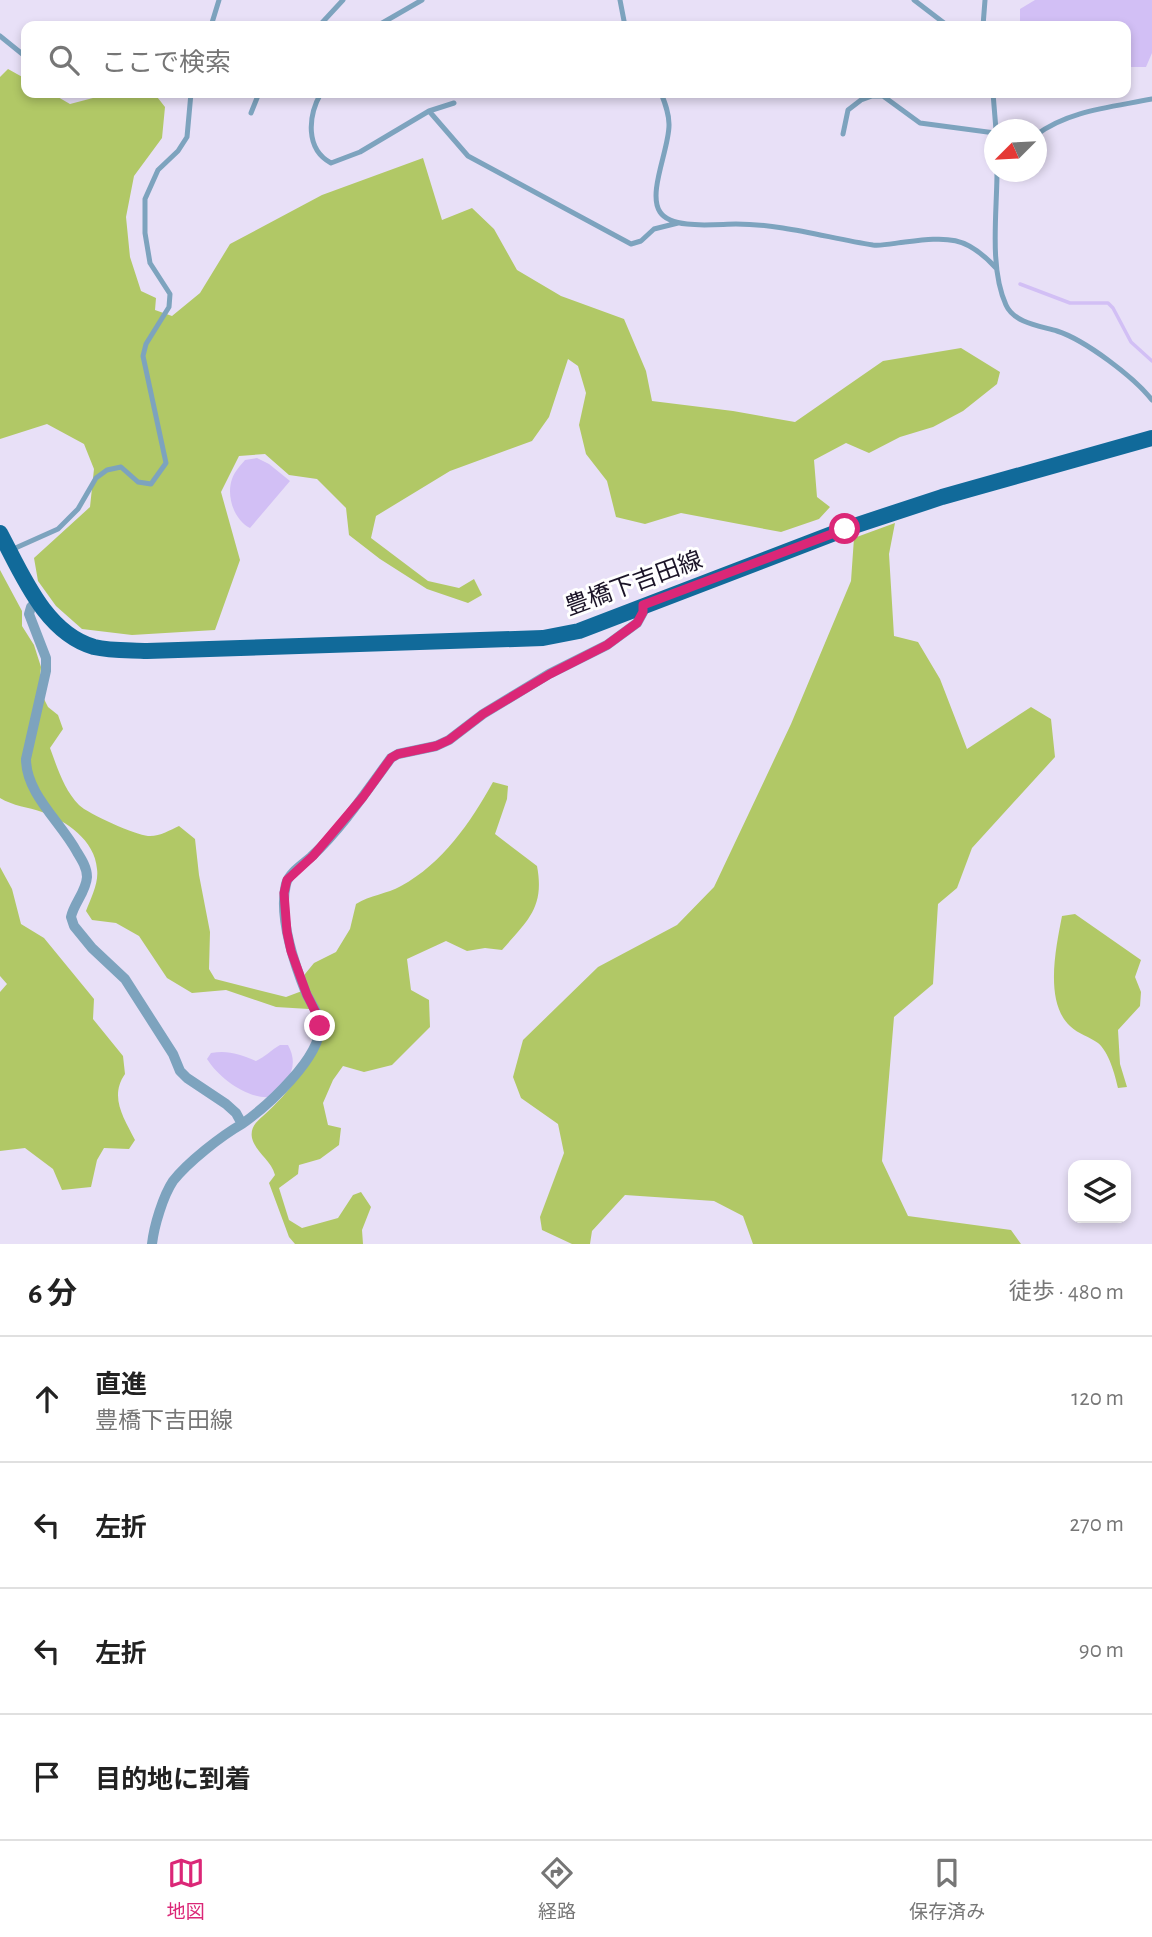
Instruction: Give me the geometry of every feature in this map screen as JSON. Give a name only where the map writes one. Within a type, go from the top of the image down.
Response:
[{"type":"main road","name":"豊橋下吉田線","points":[[0,533],[51,619],[68,635],[92,646],[112,650],[543,638],[579,631],[845,529],[918,505],[1152,438]]},
{"type":"street","points":[[38,600],[31,607],[29,614],[46,658],[47,671],[26,758],[26,770],[29,782],[70,839],[88,875],[71,917],[74,926],[100,957],[125,979],[173,1054],[180,1071],[226,1104],[236,1113],[242,1124]]},
{"type":"street","points":[[152,1244],[154,1231],[173,1182],[212,1144],[264,1108],[285,1089],[308,1055],[320,1026],[291,951],[284,893],[287,880],[313,856],[363,797],[391,758],[449,740],[494,707],[607,645],[637,623],[643,612],[643,605]]},
{"type":"lane","points":[[213,21],[219,0]]},
{"type":"lane","points":[[324,21],[343,0]]},
{"type":"lane","points":[[386,21],[422,0]]},
{"type":"lane","points":[[620,0],[624,21]]},
{"type":"lane","points":[[914,0],[941,21]]},
{"type":"lane","points":[[983,21],[985,0]]},
{"type":"lane","points":[[0,36],[21,53]]},
{"type":"lane","points":[[9,551],[58,529],[78,509],[96,478],[107,470],[121,467],[138,482],[151,484],[166,463],[143,356],[146,344],[169,307],[170,294],[150,263],[145,233],[145,199],[158,170],[178,151],[187,137],[191,98]]},
{"type":"lane","points":[[251,113],[257,98]]},
{"type":"lane","points":[[319,98],[311,126],[313,141],[320,157],[331,163],[360,152],[429,111],[454,103]]},
{"type":"lane","points":[[663,98],[669,124],[668,142],[655,201],[667,220],[678,223],[745,224],[818,233],[876,246],[928,239],[955,240],[979,250],[996,268]]},
{"type":"lane","points":[[843,134],[848,110],[866,98]]},
{"type":"lane","points":[[886,98],[920,123],[984,130]]},
{"type":"lane","points":[[993,98],[994,119]]},
{"type":"lane","points":[[1047,128],[1055,122],[1081,114],[1152,99]]},
{"type":"lane","points":[[429,111],[468,156],[631,244],[641,241],[654,229],[678,223]]},
{"type":"lane","points":[[997,182],[996,276],[1007,308],[1018,319],[1074,337],[1142,388],[1152,400]]},
{"type":"green space","points":[[8,69],[21,76],[21,98],[60,98],[70,104],[93,98],[158,98],[165,107],[162,138],[134,176],[126,217],[130,257],[141,291],[156,298],[155,310],[172,316],[200,293],[230,244],[322,195],[423,158],[442,220],[472,208],[494,229],[517,270],[561,296],[624,319],[646,371],[652,401],[795,422],[883,361],[961,348],[1000,372],[997,384],[963,411],[933,427],[900,437],[869,453],[846,443],[814,460],[817,497],[830,507],[819,519],[781,532],[681,513],[645,524],[616,517],[607,481],[586,454],[579,425],[586,393],[578,366],[568,359],[549,417],[532,441],[450,471],[376,516],[371,538],[428,581],[459,588],[474,579],[482,595],[468,603],[427,589],[380,559],[349,535],[346,508],[317,479],[289,475],[265,454],[239,456],[221,492],[240,560],[215,630],[132,635],[82,629],[56,606],[38,581],[34,558],[90,507],[94,469],[84,444],[47,424],[0,439],[0,77]]},
{"type":"green space","points":[[895,523],[889,554],[894,636],[918,642],[940,679],[967,749],[1031,707],[1051,719],[1055,757],[972,848],[957,888],[938,904],[933,984],[894,1017],[882,1161],[908,1216],[1011,1230],[1021,1244],[753,1244],[743,1216],[714,1201],[625,1195],[592,1231],[590,1244],[572,1244],[542,1230],[540,1217],[564,1153],[558,1124],[521,1098],[513,1077],[523,1040],[598,967],[677,925],[714,887],[791,724],[851,581],[854,538]]},
{"type":"green space","points":[[0,570],[22,611],[22,626],[34,645],[41,667],[39,689],[48,707],[58,715],[63,729],[50,748],[74,799],[92,814],[142,835],[152,836],[179,826],[195,839],[210,932],[209,969],[215,979],[286,997],[302,991],[305,974],[314,963],[336,952],[350,929],[356,904],[396,889],[416,877],[454,841],[493,782],[508,786],[507,799],[495,834],[537,866],[538,893],[532,913],[502,950],[485,948],[467,951],[446,941],[407,959],[411,990],[429,1000],[430,1027],[392,1065],[364,1072],[343,1066],[333,1080],[323,1103],[328,1125],[341,1128],[339,1145],[320,1159],[299,1165],[298,1174],[279,1188],[289,1220],[302,1228],[338,1218],[353,1195],[361,1192],[371,1207],[362,1230],[363,1244],[295,1244],[289,1237],[269,1183],[275,1175],[273,1170],[252,1138],[256,1123],[291,1087],[313,1052],[322,1027],[309,1009],[276,1007],[226,990],[192,993],[167,978],[139,936],[116,923],[92,920],[86,911],[97,874],[91,849],[78,833],[51,816],[0,798]]},
{"type":"green space","points":[[0,867],[12,889],[21,924],[44,938],[94,999],[93,1019],[123,1056],[125,1074],[120,1083],[118,1099],[135,1140],[129,1149],[104,1148],[97,1160],[91,1187],[62,1190],[53,1169],[25,1148],[0,1151],[0,992],[7,984],[0,976]]},
{"type":"green space","points":[[1075,914],[1141,960],[1135,977],[1141,992],[1140,1006],[1118,1030],[1120,1064],[1127,1087],[1118,1088],[1111,1064],[1102,1047],[1070,1026],[1057,1003],[1054,974],[1062,916]]},
{"type":"shaded area","points":[[1035,0],[1152,0],[1152,53],[1146,67],[1131,67],[1131,21],[1020,21],[1020,9]]},
{"type":"shaded area","points":[[257,458],[290,481],[250,528],[244,524],[233,507],[230,486],[234,474],[245,460]]},
{"type":"shaded area","points":[[280,1045],[288,1045],[293,1060],[292,1067],[287,1080],[270,1097],[252,1095],[234,1086],[207,1059],[211,1053],[223,1052],[256,1061]]},
{"type":"waterway","points":[[1020,284],[1070,303],[1108,303],[1131,342],[1152,361]]},
{"type":"route","points":[[320,1026],[291,951],[284,893],[287,880],[313,856],[363,797],[391,758],[449,740],[483,714],[550,674],[607,645],[637,623],[643,612],[643,605],[845,529]]}]
